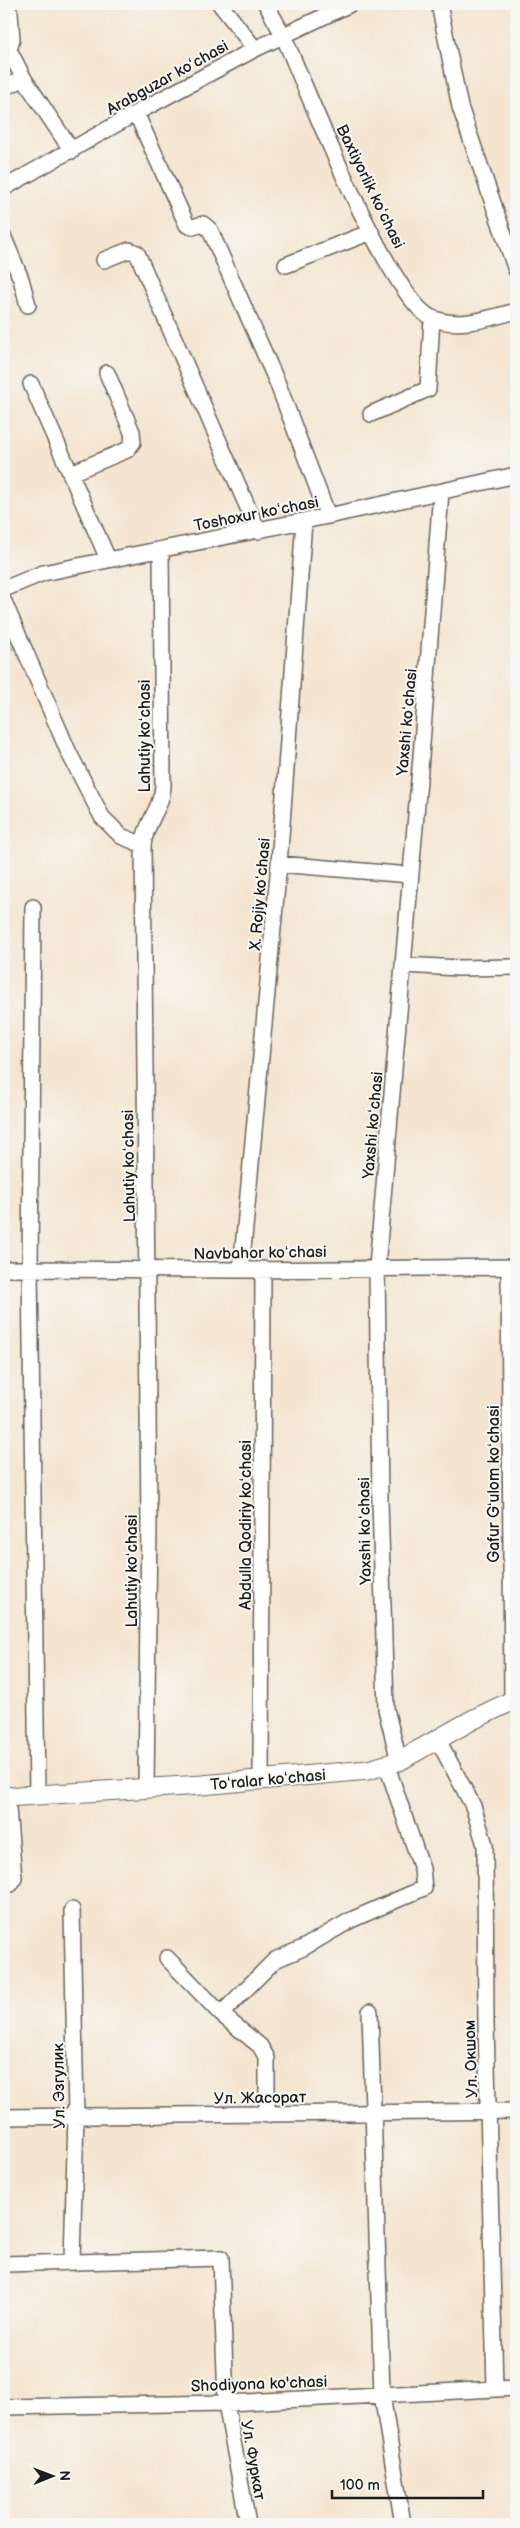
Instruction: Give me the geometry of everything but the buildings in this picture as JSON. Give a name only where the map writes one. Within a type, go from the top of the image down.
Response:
[{"type":"main road","name":"Toʻralar koʻchasi","points":[[5,1797],[262,1780],[393,1764],[474,1719],[514,1700]]},
{"type":"street","points":[[220,4],[255,49]]},
{"type":"street","name":"Baxtiyorlik koʻchasi","points":[[266,4],[283,35],[370,232],[406,292],[432,318]]},
{"type":"street","name":"Arabguzar koʻchasi","points":[[4,188],[136,113],[255,49],[350,4]]},
{"type":"street","points":[[439,4],[460,107],[516,270]]},
{"type":"street","points":[[10,13],[12,39],[8,50],[24,79],[72,150]]},
{"type":"street","points":[[4,87],[24,79]]},
{"type":"street","points":[[136,113],[187,225],[191,227],[203,224],[210,230],[277,382],[328,516]]},
{"type":"street","points":[[286,265],[370,232]]},
{"type":"street","points":[[4,238],[21,279],[28,305]]},
{"type":"street","points":[[104,260],[126,250],[132,250],[137,253],[258,530]]},
{"type":"street","points":[[370,414],[428,389],[432,318],[473,322],[516,312]]},
{"type":"street","points":[[71,473],[127,450],[133,442],[132,432],[107,373]]},
{"type":"street","points":[[31,384],[108,560]]},
{"type":"street","name":"Toshoxur koʻchasi","points":[[4,589],[43,572],[304,521],[516,475]]},
{"type":"street","name":"Yaxshi koʻchasi","points":[[221,2014],[274,1960],[303,1948],[351,1920],[424,1888],[422,1869],[393,1764],[386,1709],[380,1500],[377,1267],[441,492]]},
{"type":"street","name":"X. Rojiy koʻchasi","points":[[241,1270],[279,864],[304,521]]},
{"type":"street","name":"Lahutiy koʻchasi","points":[[146,1787],[149,1522],[143,845],[145,830],[161,804],[163,787],[160,550]]},
{"type":"street","points":[[4,602],[69,753],[102,817],[121,836],[143,845]]},
{"type":"street","points":[[279,864],[410,875]]},
{"type":"street","points":[[33,908],[30,1269],[38,1795]]},
{"type":"street","points":[[403,965],[460,968],[516,967]]},
{"type":"street","name":"Navbahor koʻchasi","points":[[4,1269],[241,1270],[513,1267]]},
{"type":"street","name":"Gafur Gʻulom koʻchasi","points":[[513,1267],[514,1700]]},
{"type":"street","name":"Abdulla Qodiriy koʻchasi","points":[[262,1780],[263,1269]]},
{"type":"street","name":"Ул. Окшом","points":[[438,1740],[473,1806],[485,1845],[486,2024],[490,2111],[495,2388]]},
{"type":"street","points":[[4,1886],[11,1884],[14,1878],[5,1797]]},
{"type":"street","name":"Ул. Эзгулик","points":[[72,1910],[76,2116],[72,2261]]},
{"type":"street","points":[[167,1958],[221,2014],[260,2046],[267,2058],[267,2115]]},
{"type":"street","points":[[370,2012],[382,2396],[403,2524]]},
{"type":"street","name":"Ул. Жасорат","points":[[4,2117],[516,2111]]},
{"type":"street","name":"Ул. Фуркат","points":[[72,2261],[221,2258],[226,2403],[248,2524]]},
{"type":"street","points":[[4,2264],[72,2261]]},
{"type":"street","name":"Shodiyona ko'chasi","points":[[4,2407],[226,2403],[516,2388]]},
{"type":"green space","points":[[4,626],[13,649],[4,653]]}]
